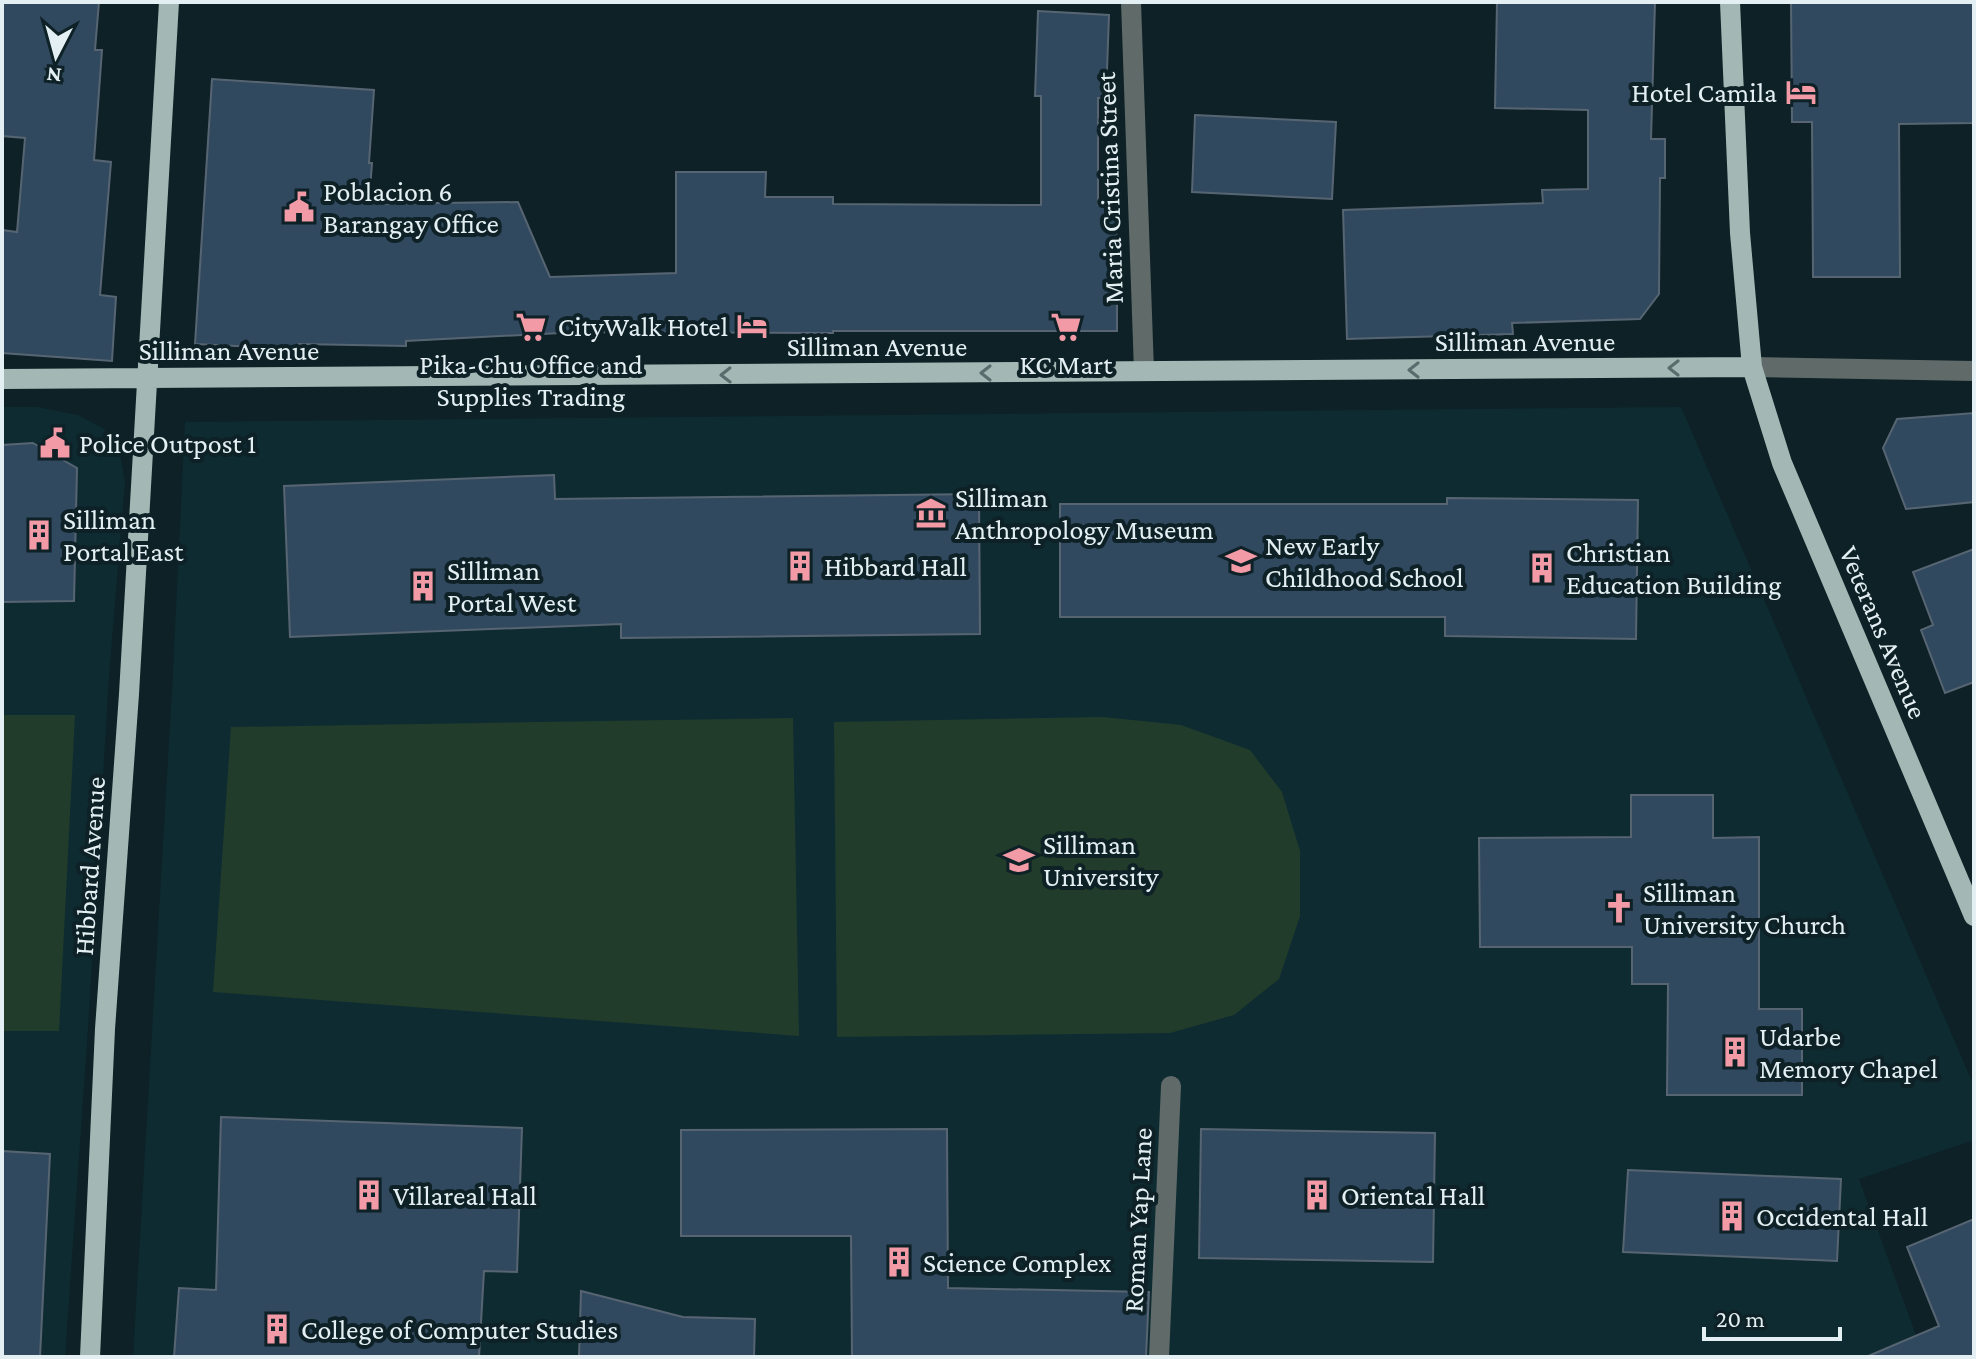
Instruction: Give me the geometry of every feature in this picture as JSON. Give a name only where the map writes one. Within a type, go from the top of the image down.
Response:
[{"type":"main road","name":"Hibbard Avenue","points":[[90,1357],[105,1029],[129,694],[169,2]]},
{"type":"main road","name":"Veterans Avenue","points":[[1730,2],[1740,233],[1752,367],[1782,463],[1974,916]]},
{"type":"main road","name":"Silliman Avenue","points":[[2,379],[1752,367]]},
{"type":"street","name":"Maria Cristina Street","points":[[1131,2],[1144,371]]},
{"type":"street","points":[[1752,367],[1974,371]]},
{"type":"street","name":"Roman Yap Lane","points":[[1159,1357],[1171,1086]]},
{"type":"shaded area","points":[[2,407],[37,407],[78,415],[104,429],[119,447],[125,482],[109,676],[65,1357],[2,1357]]},
{"type":"shaded area","name":"Silliman University","points":[[1681,407],[1974,1086],[1974,1140],[1859,1179],[1924,1357],[133,1357],[185,422]]},
{"type":"green space","points":[[2,715],[75,715],[59,1031],[2,1031]]},
{"type":"green space","points":[[1103,717],[1181,725],[1250,750],[1282,792],[1300,851],[1300,916],[1279,979],[1234,1015],[1170,1033],[837,1037],[834,722]]},
{"type":"green space","points":[[793,718],[799,1036],[213,992],[231,727]]},
{"type":"building","points":[[2,2],[99,2],[95,50],[102,50],[94,160],[111,162],[100,295],[116,297],[112,361],[2,353],[2,230],[17,232],[25,138],[2,136]]},
{"type":"building","points":[[1497,2],[1655,2],[1651,139],[1665,139],[1665,178],[1660,178],[1659,294],[1640,319],[1512,323],[1513,334],[1347,339],[1343,210],[1543,203],[1542,190],[1588,189],[1588,110],[1495,108]]},
{"type":"building","points":[[1791,2],[1974,2],[1974,123],[1899,124],[1900,277],[1813,277],[1812,122],[1792,122]]},
{"type":"building","points":[[1038,11],[1109,15],[1106,98],[1098,98],[1098,205],[1117,205],[1117,331],[580,332],[406,341],[406,346],[299,344],[299,349],[195,344],[212,79],[374,90],[369,204],[518,202],[550,277],[676,273],[676,172],[766,172],[765,197],[833,197],[833,204],[1041,205],[1041,96],[1035,96]]},
{"type":"building","points":[[1195,115],[1336,122],[1332,199],[1192,192]]},
{"type":"building","points":[[1974,413],[1974,502],[1906,509],[1883,448],[1897,419]]},
{"type":"building","name":"Silliman Portal East","points":[[33,443],[77,468],[74,601],[2,602],[2,445]]},
{"type":"building","points":[[554,475],[555,499],[979,494],[980,634],[621,638],[621,624],[290,637],[284,486]]},
{"type":"building","points":[[1447,498],[1638,500],[1636,639],[1445,636],[1445,617],[1060,617],[1060,504],[1447,504]]},
{"type":"building","points":[[1974,549],[1974,682],[1945,693],[1921,630],[1933,625],[1913,572]]},
{"type":"building","name":"Silliman University Church","points":[[1631,795],[1713,795],[1713,838],[1759,837],[1759,1009],[1802,1009],[1802,1095],[1667,1095],[1668,984],[1632,984],[1632,947],[1480,947],[1479,838],[1631,837]]},
{"type":"building","name":"Villareal Hall","points":[[221,1117],[522,1128],[517,1272],[484,1271],[479,1357],[174,1357],[179,1288],[216,1290]]},
{"type":"building","name":"Science Complex","points":[[947,1129],[948,1288],[1149,1292],[1146,1357],[852,1357],[851,1236],[681,1236],[681,1130]]},
{"type":"building","name":"Oriental Hall","points":[[1201,1129],[1435,1133],[1433,1262],[1199,1258]]},
{"type":"building","points":[[2,1151],[50,1154],[40,1357],[2,1357]]},
{"type":"building","name":"Occidental Hall","points":[[1628,1170],[1841,1179],[1837,1261],[1623,1252]]},
{"type":"building","points":[[1974,1219],[1974,1357],[1866,1357],[1939,1326],[1907,1247]]},
{"type":"building","points":[[581,1291],[683,1317],[755,1319],[754,1357],[579,1357]]},
{"type":"place","name":"Hotel Camila","points":[[1801,92]]},
{"type":"place","name":"Poblacion 6 Barangay Office","points":[[299,207]]},
{"type":"place","name":"CityWalk Hotel","points":[[752,326]]},
{"type":"place","name":"Pika-Chu Office and Supplies Trading","points":[[531,327]]},
{"type":"place","name":"KC Mart","points":[[1066,327]]},
{"type":"place","name":"Police Outpost 1","points":[[55,443]]},
{"type":"place","name":"Silliman Anthropology Museum","points":[[931,513]]},
{"type":"place","name":"Silliman Portal East","points":[[39,535]]},
{"type":"place","name":"New Early Childhood School","points":[[1241,561]]},
{"type":"place","name":"Hibbard Hall","points":[[800,566]]},
{"type":"place","name":"Christian Education Building","points":[[1542,568]]},
{"type":"place","name":"Silliman Portal West","points":[[423,586]]},
{"type":"place","name":"Silliman University","points":[[1019,860]]},
{"type":"place","name":"Silliman University Church","points":[[1619,908]]},
{"type":"place","name":"Udarbe Memory Chapel","points":[[1735,1052]]},
{"type":"place","name":"Villareal Hall","points":[[369,1195]]},
{"type":"place","name":"Oriental Hall","points":[[1317,1195]]},
{"type":"place","name":"Occidental Hall","points":[[1732,1216]]},
{"type":"place","name":"Science Complex","points":[[899,1262]]},
{"type":"place","name":"College of Computer Studies","points":[[277,1329]]}]
